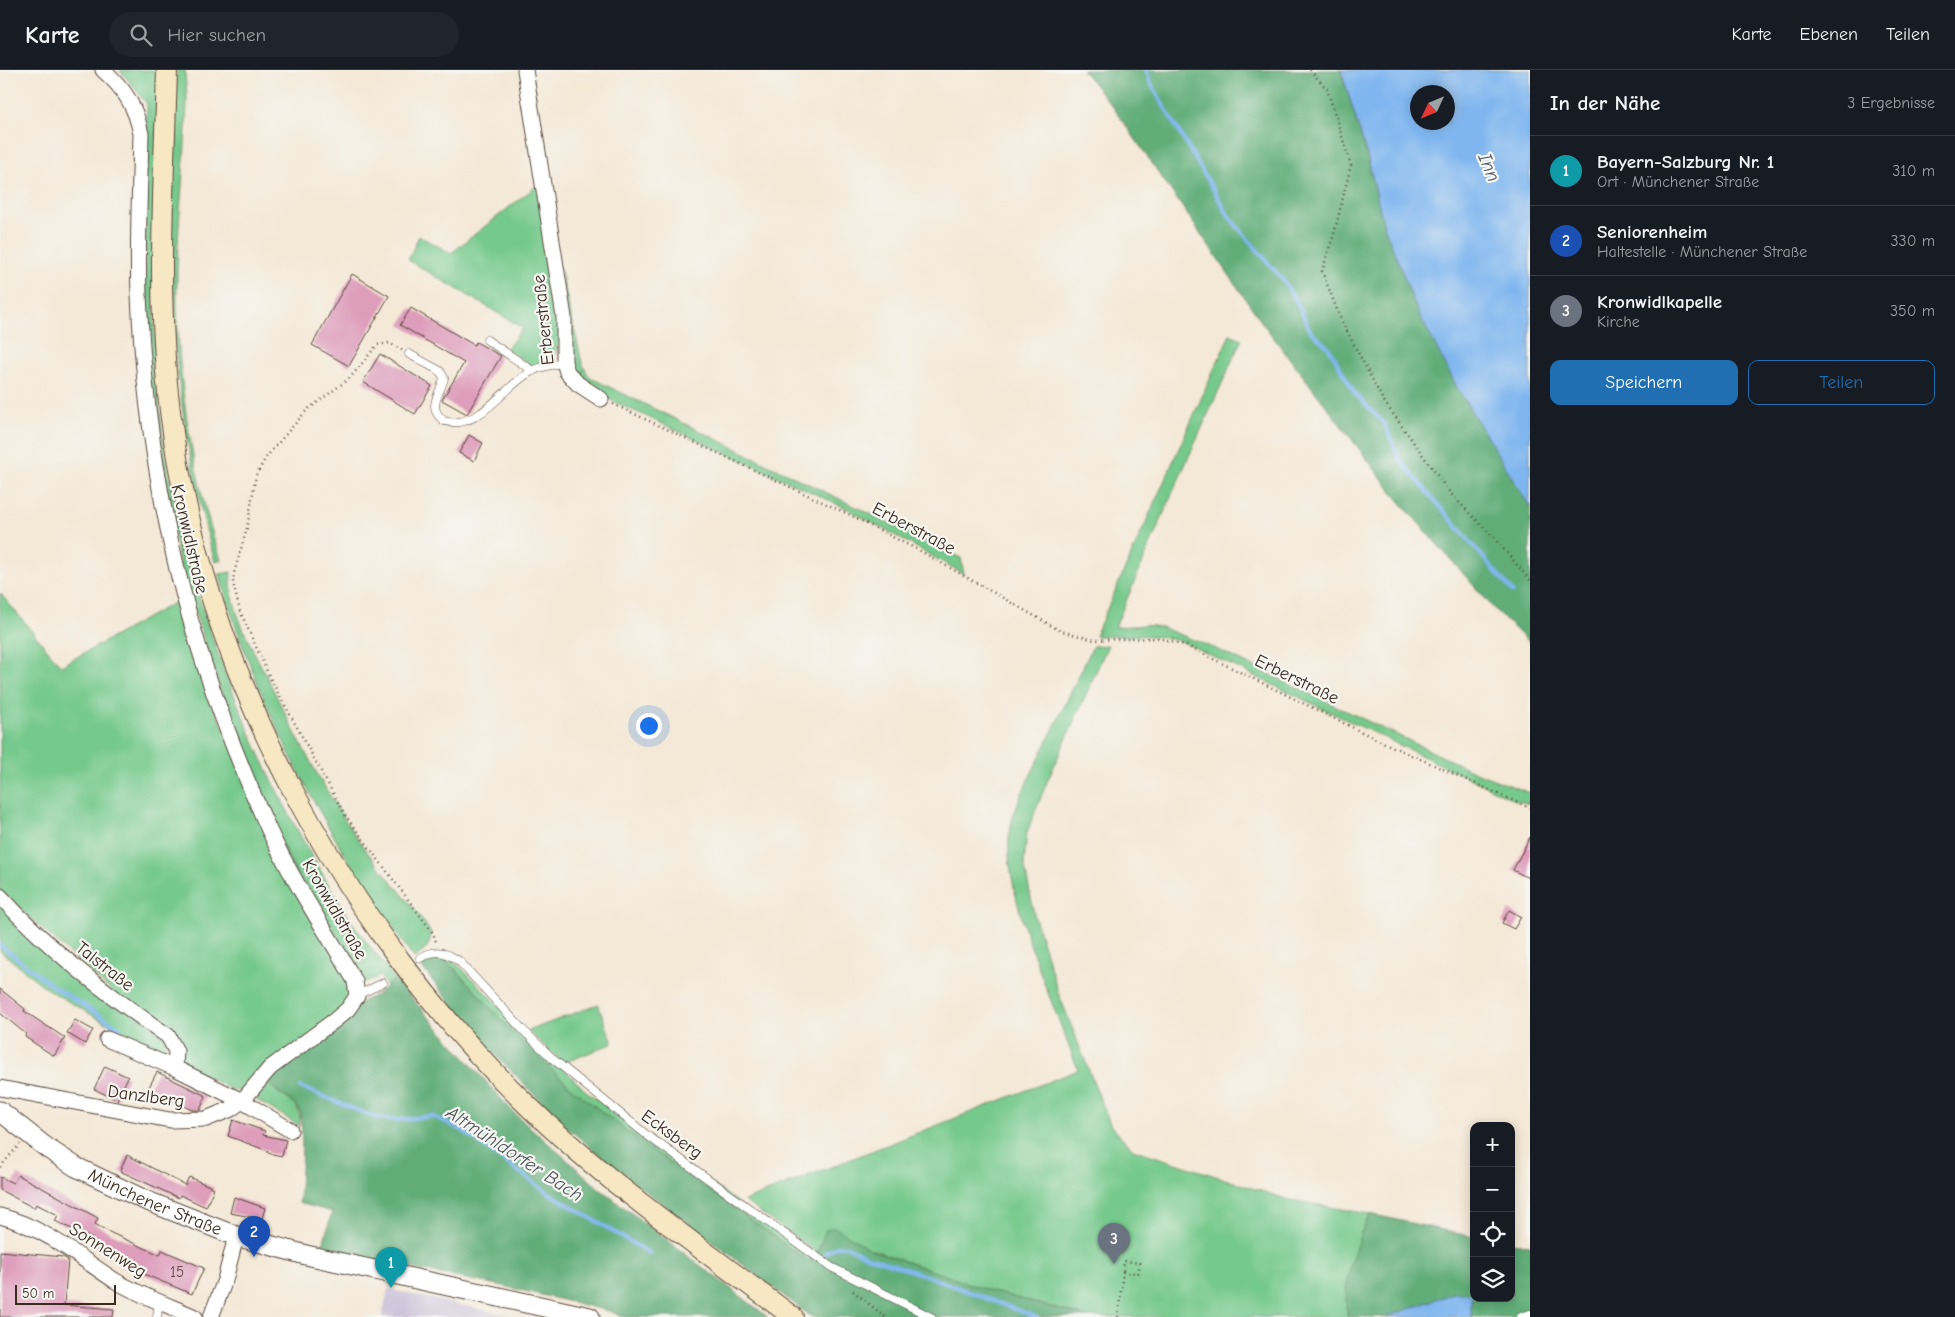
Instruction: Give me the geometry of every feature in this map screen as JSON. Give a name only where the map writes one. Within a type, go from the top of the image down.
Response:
[{"type":"main road","points":[[167,70],[162,222],[164,308],[170,410],[177,452],[199,551],[213,596],[248,692],[282,768],[331,860],[372,923],[424,992],[472,1049],[526,1104],[616,1184],[793,1317]]},
{"type":"street","name":"Kronwidlstraße","points":[[103,70],[116,81],[130,99],[138,115],[141,134],[139,293],[145,391],[160,496],[190,622],[215,701],[270,831],[355,981],[357,991]]},
{"type":"street","name":"Erberstraße","points":[[525,70],[564,318],[564,362],[567,372],[578,384],[601,399]]},
{"type":"street","name":"Talstraße","points":[[0,896],[42,940],[69,963],[168,1036],[176,1051],[175,1068]]},
{"type":"street","name":"Danzlberg","points":[[0,1088],[86,1106],[186,1122],[206,1119],[231,1109],[242,1101],[270,1068],[348,1009],[357,996],[357,991]]},
{"type":"street","points":[[107,1038],[175,1068],[242,1101],[290,1130]]},
{"type":"street","name":"Münchener Straße","points":[[0,1111],[64,1159],[90,1174],[146,1200],[236,1236],[306,1255],[590,1317]]},
{"type":"street","name":"Sonnenweg","points":[[0,1216],[19,1221],[48,1235],[116,1281],[195,1317]]},
{"type":"street","points":[[211,1317],[225,1280],[236,1236]]},
{"type":"lane","points":[[487,340],[533,371]]},
{"type":"lane","points":[[409,354],[440,371],[444,378],[434,401],[434,409],[439,417],[452,423],[460,424],[474,418],[533,371],[564,362]]},
{"type":"lane","points":[[420,958],[437,950]]},
{"type":"lane","name":"Ecksberg","points":[[437,950],[448,953],[459,961],[522,1030],[553,1059],[648,1136],[831,1267],[931,1317]]},
{"type":"lane","points":[[357,991],[364,992],[383,983]]},
{"type":"lane","points":[[157,1317],[160,1301]]},
{"type":"lane","points":[[1521,1317],[1530,1314]]},
{"type":"path","points":[[1310,70],[1328,89],[1351,165],[1334,234],[1322,271],[1340,320],[1383,400],[1450,493],[1530,580]]},
{"type":"path","points":[[409,354],[389,343],[377,345],[350,378],[307,410],[267,456],[256,475],[247,528],[234,573],[234,583],[235,595],[247,629],[296,730],[354,828],[434,933],[437,950]]},
{"type":"path","name":"Erberstraße","points":[[601,399],[873,527],[922,552],[1061,631],[1094,640],[1158,638],[1184,645],[1380,741],[1530,808]]},
{"type":"path","points":[[0,1167],[29,1134]]},
{"type":"path","points":[[1118,1317],[1124,1261],[1140,1263],[1138,1274],[1123,1272]]},
{"type":"shaded area","points":[[388,1289],[514,1317],[382,1317]]},
{"type":"green space","points":[[120,70],[159,70],[154,270],[158,389],[166,458],[180,528],[199,598],[224,669],[252,737],[284,804],[318,867],[354,925],[395,979],[387,986],[380,976],[367,982],[361,981],[290,864],[244,762],[180,566],[148,391],[144,194],[147,104]]},
{"type":"green space","points":[[177,70],[185,70],[187,100],[177,271],[179,344],[182,381],[193,454],[210,525],[221,560],[215,562],[191,462],[176,359],[171,263],[171,208]]},
{"type":"green space","points":[[1082,70],[1341,70],[1367,155],[1384,226],[1417,310],[1458,389],[1530,507],[1530,643],[1497,612],[1400,502],[1263,324],[1113,107]]},
{"type":"green space","points":[[539,184],[561,330],[557,349],[551,358],[546,362],[533,366],[506,349],[523,328],[408,260],[419,236],[451,253]]},
{"type":"green space","points":[[561,271],[582,363],[588,375],[961,558],[964,574],[846,508],[593,392],[573,370],[570,358]]},
{"type":"green space","points":[[1230,334],[1242,339],[1172,494],[1115,627],[1145,625],[1161,627],[1214,648],[1475,772],[1530,793],[1530,804],[1517,801],[1183,642],[1150,636],[1095,636]]},
{"type":"green space","points":[[231,572],[231,587],[238,616],[292,728],[351,830],[416,911],[431,933],[426,948],[414,958],[353,868],[325,822],[276,726],[236,626],[219,574]]},
{"type":"green space","points":[[0,593],[61,666],[179,600],[215,710],[352,983],[349,1002],[243,1092],[232,1090],[179,1062],[180,1052],[0,891]]},
{"type":"green space","points":[[1108,645],[1047,782],[1027,832],[1024,863],[1035,918],[1058,992],[1111,1126],[1133,1149],[1286,1199],[1370,1214],[1360,1235],[1346,1306],[1348,1317],[1087,1317],[987,1290],[870,1249],[834,1228],[826,1230],[817,1253],[744,1201],[1078,1070],[1044,984],[1021,916],[1013,883],[1009,854],[1010,830],[1023,790],[1093,646]]},
{"type":"green space","points":[[0,902],[168,1040],[169,1059],[50,991],[0,951]]},
{"type":"green space","points":[[437,955],[455,962],[586,1091],[813,1258],[810,1262],[645,1145],[575,1091],[516,1036],[457,971]]},
{"type":"green space","points":[[437,955],[457,971],[516,1036],[575,1091],[645,1145],[810,1262],[817,1253],[826,1230],[834,1227],[870,1249],[987,1290],[1087,1317],[812,1317],[623,1174],[564,1125],[476,1035],[420,965],[427,959]]},
{"type":"green space","points":[[395,979],[514,1113],[600,1189],[768,1317],[624,1317],[609,1311],[503,1286],[321,1251],[332,1212],[299,1203],[302,1155],[301,1116],[293,1103],[270,1085],[271,1072],[356,1004],[376,995]]},
{"type":"green space","points":[[598,1004],[613,1043],[564,1063],[528,1031]]},
{"type":"green space","points":[[271,1072],[277,1092],[295,1105],[299,1113],[300,1126],[255,1099]]},
{"type":"green space","points":[[1370,1214],[1470,1236],[1470,1294],[1454,1293],[1386,1317],[1348,1317],[1346,1291],[1351,1264],[1359,1238]]},
{"type":"green space","points":[[1515,1243],[1530,1245],[1530,1317],[1471,1317],[1471,1302],[1515,1302]]},
{"type":"water","name":"Inn","points":[[1341,70],[1530,70],[1530,507],[1458,389],[1417,310],[1384,226],[1367,155]]},
{"type":"water","points":[[1454,1293],[1470,1293],[1471,1317],[1386,1317]]},
{"type":"building","points":[[352,274],[389,296],[349,366],[312,345]]},
{"type":"building","points":[[411,308],[474,345],[476,342],[501,356],[467,414],[442,400],[464,363],[400,325]]},
{"type":"building","points":[[380,354],[432,386],[415,414],[363,382]]},
{"type":"building","points":[[469,435],[483,443],[474,461],[459,453]]},
{"type":"building","points":[[1530,837],[1530,879],[1513,870]]},
{"type":"building","points":[[1509,910],[1521,917],[1514,929],[1502,923]]},
{"type":"building","points":[[0,989],[25,1009],[24,1011],[65,1038],[54,1056],[25,1037],[26,1034],[0,1013]]},
{"type":"building","points":[[75,1020],[93,1030],[85,1044],[67,1033]]},
{"type":"building","points":[[105,1066],[128,1077],[117,1100],[94,1089]]},
{"type":"building","points":[[157,1072],[206,1096],[200,1110],[192,1110],[163,1096],[162,1099],[147,1091]]},
{"type":"building","points":[[233,1120],[265,1131],[263,1135],[286,1140],[282,1156],[268,1153],[268,1151],[228,1136]]},
{"type":"building","points":[[127,1155],[185,1185],[189,1177],[214,1188],[206,1207],[180,1195],[179,1198],[120,1171]]},
{"type":"building","points":[[18,1175],[98,1218],[95,1224],[109,1232],[160,1255],[162,1250],[204,1268],[192,1294],[134,1270],[135,1268],[90,1244],[93,1239],[55,1221],[58,1215],[36,1204],[34,1208],[0,1190],[0,1177],[13,1183]]},
{"type":"building","points":[[234,1197],[265,1208],[262,1219],[230,1213]]},
{"type":"building","points":[[0,1251],[63,1257],[68,1260],[64,1305],[114,1309],[113,1317],[0,1317]]},
{"type":"waterway","points":[[1146,70],[1151,84],[1230,218],[1283,280],[1311,332],[1329,348],[1355,394],[1384,423],[1400,460],[1513,592]]},
{"type":"waterway","name":"Altmühldorfer Bach","points":[[0,945],[54,987],[120,1028]]},
{"type":"waterway","name":"Altmühldorfer Bach","points":[[300,1087],[377,1118],[398,1120],[433,1116],[463,1131],[544,1190],[649,1253]]},
{"type":"waterway","name":"Altmühldorfer Bach","points":[[825,1253],[837,1246],[846,1246],[866,1256],[924,1275],[1036,1317]]},
{"type":"place","name":"Seniorenheim","points":[[254,1257]]},
{"type":"place","name":"Kronwidlkapelle","points":[[1114,1264]]},
{"type":"place","name":"Bayern-Salzburg Nr. 1","points":[[391,1288]]}]
